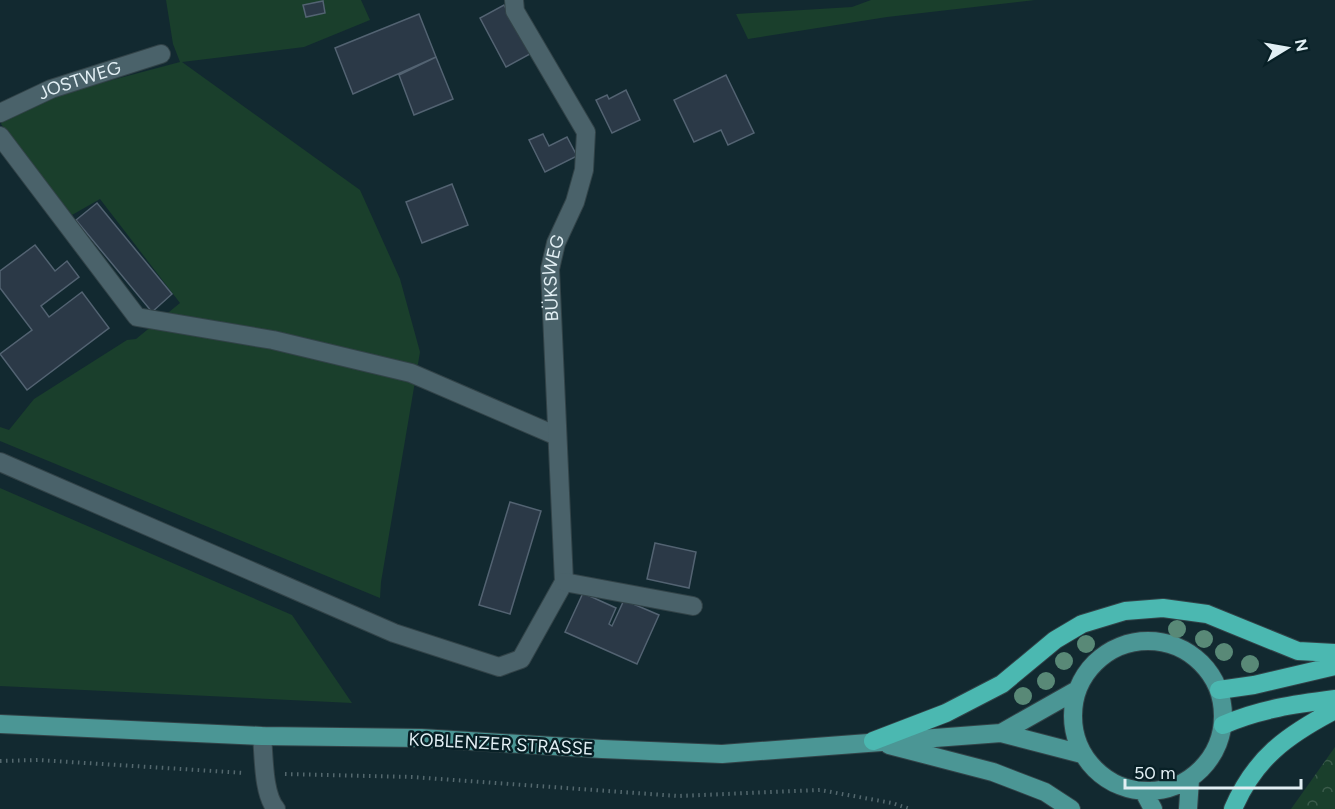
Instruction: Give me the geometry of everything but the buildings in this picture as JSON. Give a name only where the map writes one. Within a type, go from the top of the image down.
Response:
[{"type":"highway","points":[[873,741],[946,713],[984,694],[1002,684],[1055,640],[1082,624],[1125,611],[1163,608],[1207,614],[1298,651],[1335,653]]},
{"type":"highway","points":[[1219,690],[1254,685],[1335,666]]},
{"type":"highway","points":[[1223,725],[1248,714],[1335,699]]},
{"type":"highway","points":[[1233,809],[1243,786],[1267,754],[1308,724],[1335,710]]},
{"type":"main road","name":"KOBLENZER STRASSE","points":[[1137,641],[1158,641],[1178,646],[1196,657],[1209,672],[1219,690],[1223,707],[1223,725],[1218,746],[1206,765],[1190,780],[1175,787],[1144,792],[1125,789],[1108,781],[1094,769],[1083,754],[1074,734],[1072,712],[1077,690],[1086,672],[1100,657],[1118,647],[1137,641]]},
{"type":"main road","name":"KOBLENZER STRASSE","points":[[1001,733],[1077,690]]},
{"type":"main road","name":"KOBLENZER STRASSE","points":[[0,724],[262,736],[421,738],[603,750],[723,754],[1001,733],[1083,754]]},
{"type":"main road","points":[[873,741],[993,772],[1045,792],[1071,809]]},
{"type":"main road","points":[[1188,809],[1190,780]]},
{"type":"main road","points":[[1144,792],[1153,809]]},
{"type":"street","name":"BÜKSWEG","points":[[514,0],[515,11],[586,132],[584,170],[575,202],[556,243],[550,269],[564,582]]},
{"type":"street","name":"JOSTWEG","points":[[0,113],[51,89],[161,54]]},
{"type":"street","points":[[0,136],[137,316],[273,340],[411,373],[557,436]]},
{"type":"street","points":[[0,462],[394,633],[500,667],[520,659],[564,582],[693,606]]},
{"type":"street","points":[[262,736],[265,774],[271,803],[276,809]]},
{"type":"path","points":[[0,761],[38,760],[265,774],[412,777],[678,796],[820,790],[892,802],[910,809]]},
{"type":"green space","points":[[166,0],[361,0],[370,20],[304,47],[182,62],[360,190],[400,279],[420,352],[380,598],[0,441],[0,427],[9,430],[34,399],[127,340],[136,339],[180,303],[100,199],[72,215],[1,124],[4,116],[52,96],[180,62],[173,44]]},
{"type":"green space","points":[[871,0],[1035,0],[887,17],[748,39],[736,14],[852,7]]},
{"type":"green space","points":[[0,488],[292,615],[352,703],[0,686]]},
{"type":"green space","points":[[1335,747],[1335,809],[1291,809]]}]
